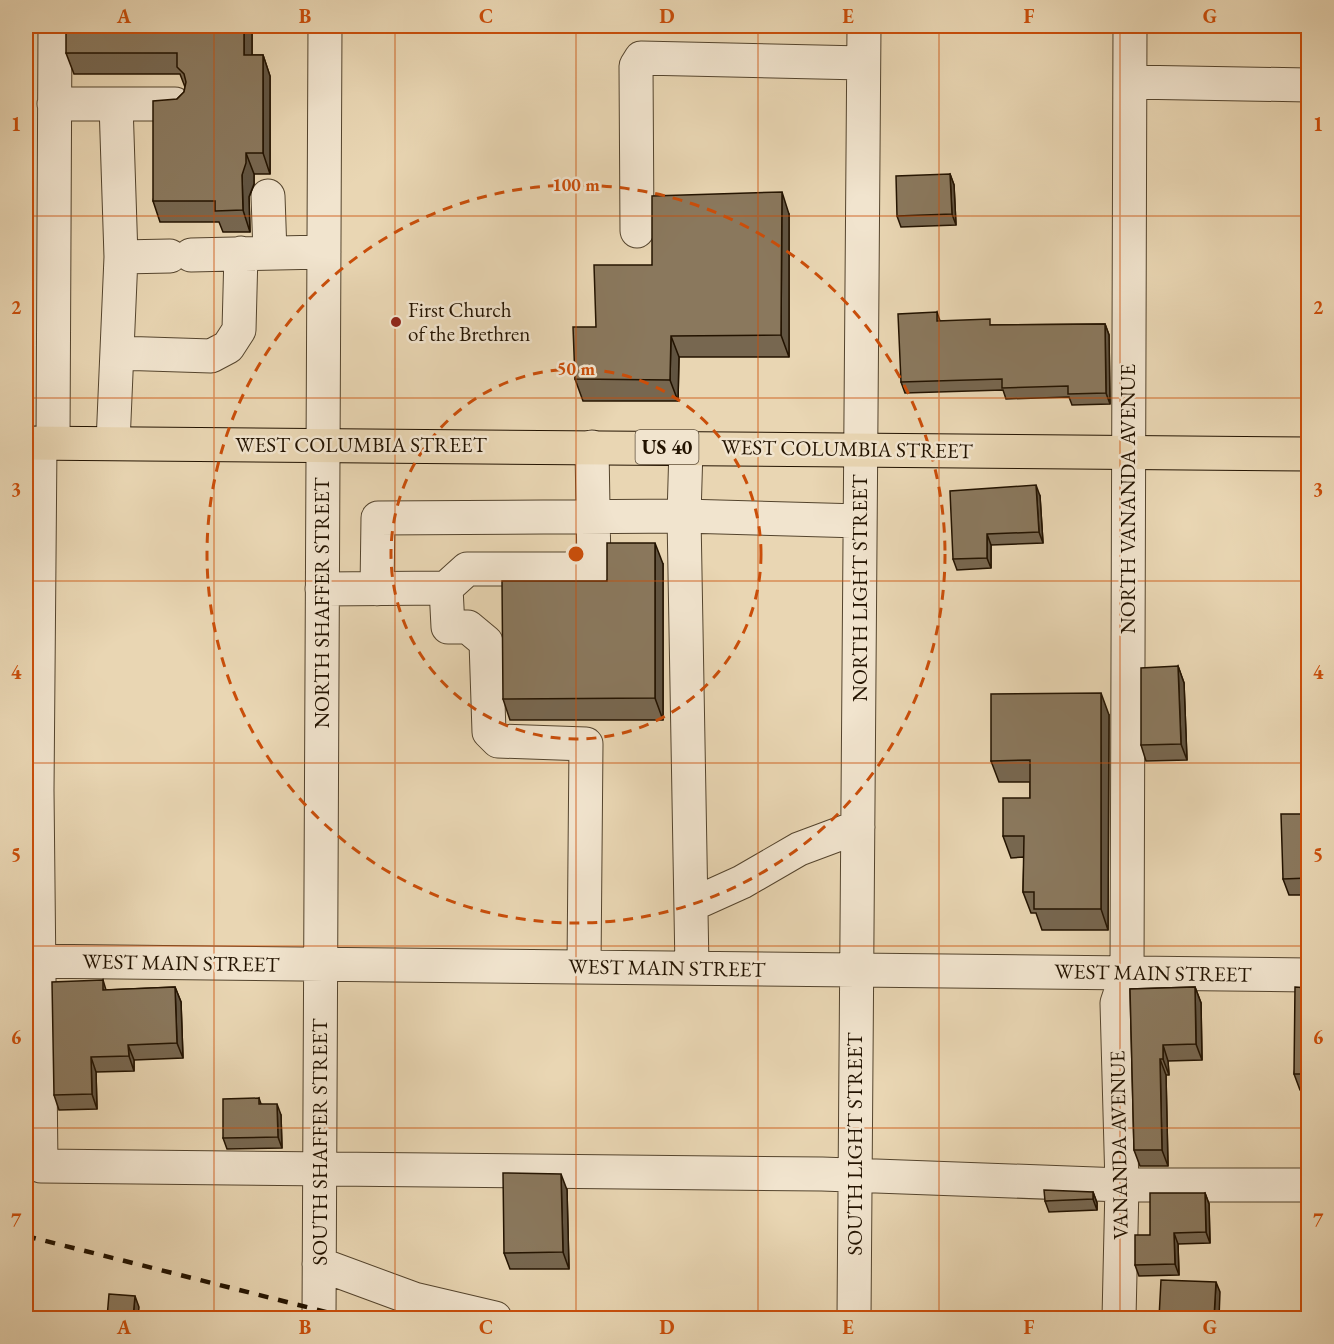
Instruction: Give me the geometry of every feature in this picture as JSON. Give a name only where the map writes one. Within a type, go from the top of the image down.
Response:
[{"type":"main road","name":"WEST COLUMBIA STREET","points":[[39,443],[1308,454]]},
{"type":"street","points":[[55,26],[54,104],[40,183],[39,443],[31,790],[32,961],[41,1166],[855,1174],[1122,1185],[1308,1185]]},
{"type":"street","name":"NORTH SHAFFER STREET","points":[[321,965],[325,26]]},
{"type":"street","name":"NORTH LIGHT STREET","points":[[857,970],[864,26]]},
{"type":"street","name":"NORTH VANANDA AVENUE","points":[[1126,973],[1130,26]]},
{"type":"street","points":[[637,231],[636,66],[641,58],[863,63]]},
{"type":"street","points":[[1130,82],[1308,85]]},
{"type":"street","points":[[54,104],[175,104]]},
{"type":"street","points":[[113,443],[121,257],[116,104]]},
{"type":"street","points":[[117,353],[211,356],[228,347],[239,330],[268,196]]},
{"type":"street","points":[[121,257],[324,252]]},
{"type":"street","points":[[322,589],[446,588],[467,569],[594,569],[592,447]]},
{"type":"street","points":[[686,448],[684,516],[692,968]]},
{"type":"street","points":[[377,589],[378,518],[684,516],[860,521]]},
{"type":"street","points":[[446,588],[448,627],[468,627],[486,642],[489,732],[498,741],[586,744],[584,967]]},
{"type":"street","points":[[691,905],[742,882],[799,849],[858,827]]},
{"type":"street","name":"WEST MAIN STREET","points":[[32,961],[1308,975]]},
{"type":"street","name":"SOUTH SHAFFER STREET","points":[[319,1318],[321,965]]},
{"type":"street","name":"SOUTH LIGHT STREET","points":[[854,1318],[857,970]]},
{"type":"street","name":"VANANDA AVENUE","points":[[1119,1318],[1122,1185],[1117,1003],[1126,973]]},
{"type":"street","points":[[319,1264],[414,1299],[495,1318]]},
{"type":"building","points":[[66,26],[244,26],[244,55],[263,55],[263,153],[246,153],[242,175],[243,210],[215,211],[215,201],[153,201],[153,101],[177,99],[184,92],[186,82],[184,74],[177,67],[177,53],[66,53]]},
{"type":"building","points":[[950,174],[952,214],[897,216],[896,176]]},
{"type":"building","points":[[782,192],[781,335],[671,336],[670,380],[575,379],[573,327],[596,327],[594,265],[652,265],[652,196]]},
{"type":"building","points":[[937,312],[937,321],[990,319],[990,325],[1105,324],[1106,393],[1068,394],[1068,386],[1002,388],[1002,379],[901,382],[898,314]]},
{"type":"building","points":[[1036,485],[1039,532],[987,534],[987,558],[953,559],[950,491]]},
{"type":"building","points":[[607,543],[655,543],[655,698],[503,699],[502,581],[607,581]]},
{"type":"building","points":[[1178,666],[1181,744],[1141,745],[1141,668]]},
{"type":"building","points":[[1101,693],[1101,909],[1034,909],[1034,892],[1023,892],[1024,836],[1003,836],[1003,798],[1030,798],[1030,760],[991,761],[991,694]]},
{"type":"building","points":[[1281,814],[1308,814],[1308,878],[1283,879]]},
{"type":"building","points":[[103,980],[103,990],[175,987],[177,1043],[128,1045],[129,1056],[91,1057],[92,1094],[54,1095],[52,982]]},
{"type":"building","points":[[1195,987],[1196,1044],[1163,1045],[1163,1059],[1160,1059],[1162,1150],[1134,1150],[1130,989]]},
{"type":"building","points":[[1295,987],[1308,988],[1308,1074],[1294,1074]]},
{"type":"building","points":[[259,1098],[259,1104],[277,1104],[278,1137],[223,1138],[223,1099]]},
{"type":"building","points":[[503,1173],[561,1174],[563,1252],[504,1253]]},
{"type":"building","points":[[1044,1190],[1093,1192],[1093,1199],[1045,1201]]},
{"type":"building","points":[[1150,1193],[1205,1193],[1206,1232],[1174,1233],[1175,1264],[1135,1265],[1135,1235],[1150,1235]]},
{"type":"building","points":[[1161,1280],[1216,1282],[1214,1318],[1159,1318]]},
{"type":"building","points":[[109,1294],[135,1296],[133,1318],[107,1318]]},
{"type":"railway","points":[[26,1236],[350,1318]]},
{"type":"place","name":"First Church of the Brethren","points":[[396,322]]}]
